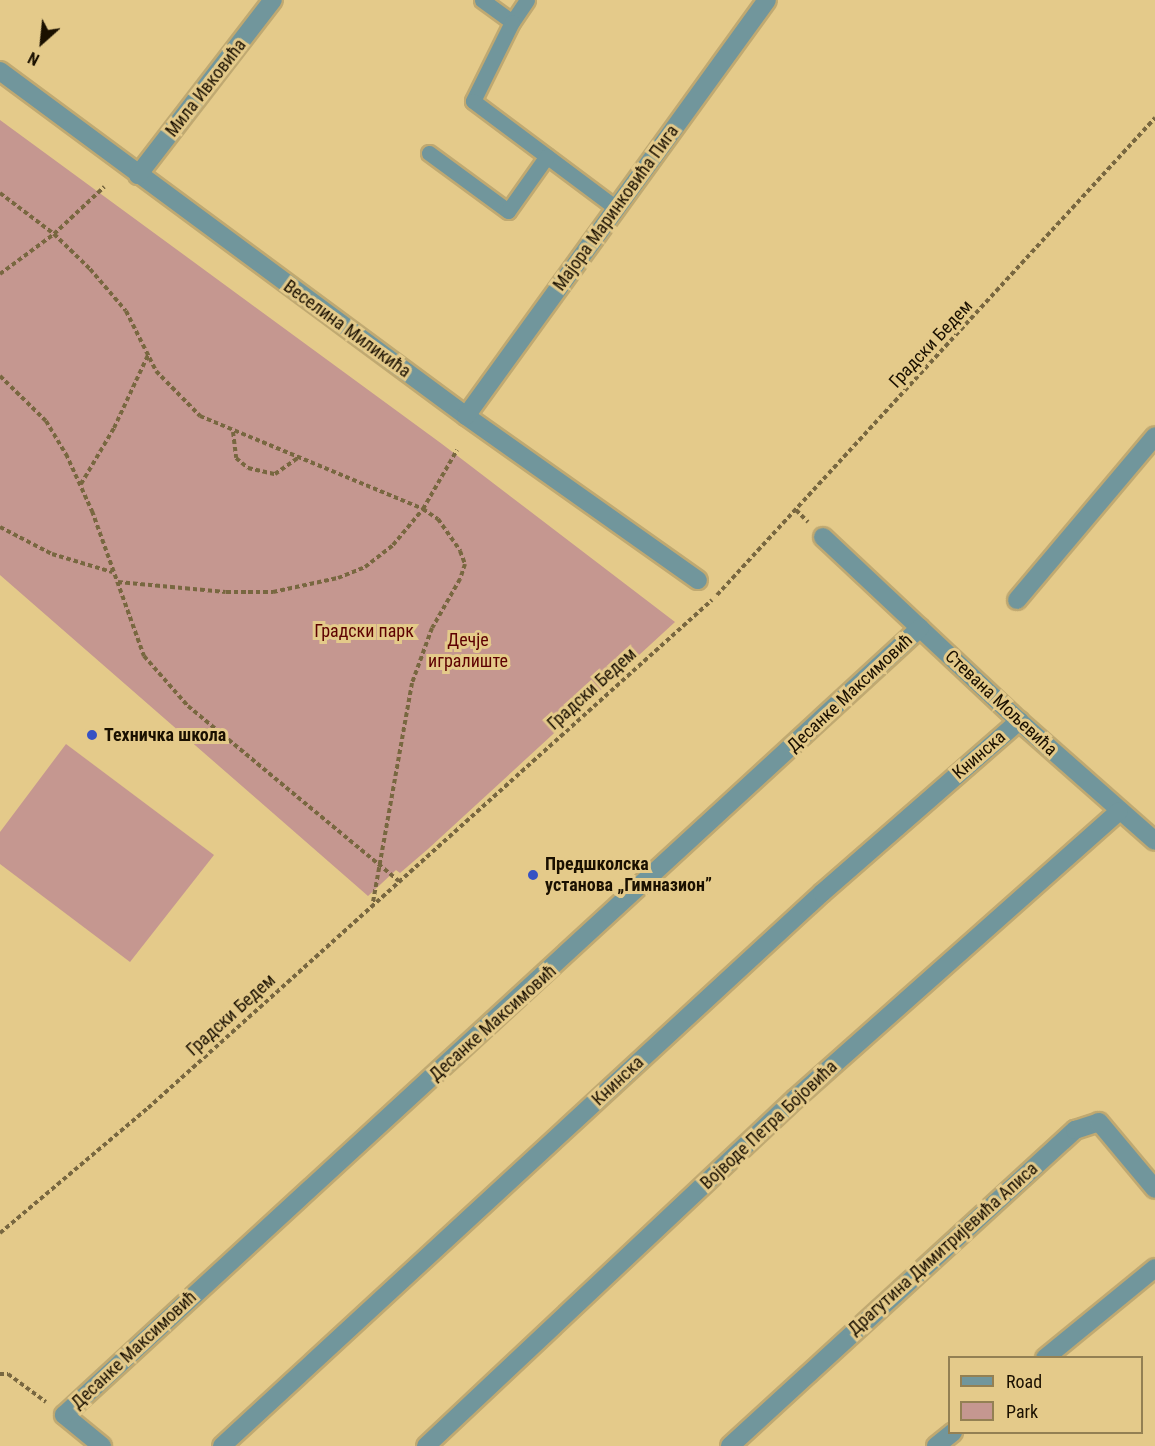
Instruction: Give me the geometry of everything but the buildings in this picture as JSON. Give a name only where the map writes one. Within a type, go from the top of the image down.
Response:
[{"type":"street","name":"Мила Ивковића","points":[[138,175],[273,0]]},
{"type":"street","name":"Мајора Маринковића Пига","points":[[466,416],[767,0]]},
{"type":"street","name":"Веселина Миликића","points":[[0,71],[466,416],[698,580]]},
{"type":"street","points":[[1017,600],[1155,435]]},
{"type":"street","name":"Стевана Мољевића","points":[[823,537],[1019,721],[1155,841]]},
{"type":"street","name":"Десанке Максимовић","points":[[64,1415],[920,628]]},
{"type":"street","name":"Книнска","points":[[222,1446],[822,893],[1019,721]]},
{"type":"street","name":"Војводе Петра Бојовића","points":[[426,1446],[795,1099],[1119,811]]},
{"type":"street","name":"Драгутина Димитријевића Аписа","points":[[730,1446],[1075,1130],[1099,1122],[1155,1188]]},
{"type":"street","points":[[1047,1356],[1155,1268]]},
{"type":"street","points":[[64,1415],[102,1446]]},
{"type":"street","points":[[936,1446],[951,1434]]},
{"type":"lane","points":[[482,0],[512,22]]},
{"type":"lane","points":[[527,0],[512,22],[473,100],[616,208]]},
{"type":"lane","points":[[429,153],[508,211],[547,156]]},
{"type":"path","name":"Градски Бедем","points":[[0,1233],[148,1108],[716,597],[1155,118]]},
{"type":"path","points":[[0,274],[54,234],[105,187]]},
{"type":"path","points":[[0,193],[54,234],[126,311],[156,371],[200,416],[233,432],[423,509],[450,534],[465,564],[432,628],[412,683],[373,904]]},
{"type":"path","points":[[80,484],[114,428],[148,354]]},
{"type":"path","points":[[0,376],[46,421],[80,484],[144,656],[188,706],[399,881]]},
{"type":"path","points":[[233,432],[236,458],[248,468],[275,474],[298,458]]},
{"type":"path","points":[[118,582],[226,592],[273,592],[329,581],[365,567],[393,545],[423,509],[457,450]]},
{"type":"path","points":[[0,527],[52,554],[112,572]]},
{"type":"path","points":[[0,1374],[9,1374],[64,1415]]},
{"type":"green space","name":"Градски парк","points":[[0,120],[442,444],[675,622],[428,849],[400,873],[396,870],[368,896],[0,575]]},
{"type":"green space","points":[[66,744],[214,855],[130,962],[0,864],[0,832]]},
{"type":"place","name":"Техничка школа","points":[[92,735]]},
{"type":"place","name":"Предшколска установа „Гимназион”","points":[[533,875]]},
{"type":"park label","name":"Дечје игралиште","points":[[468,651]]}]
